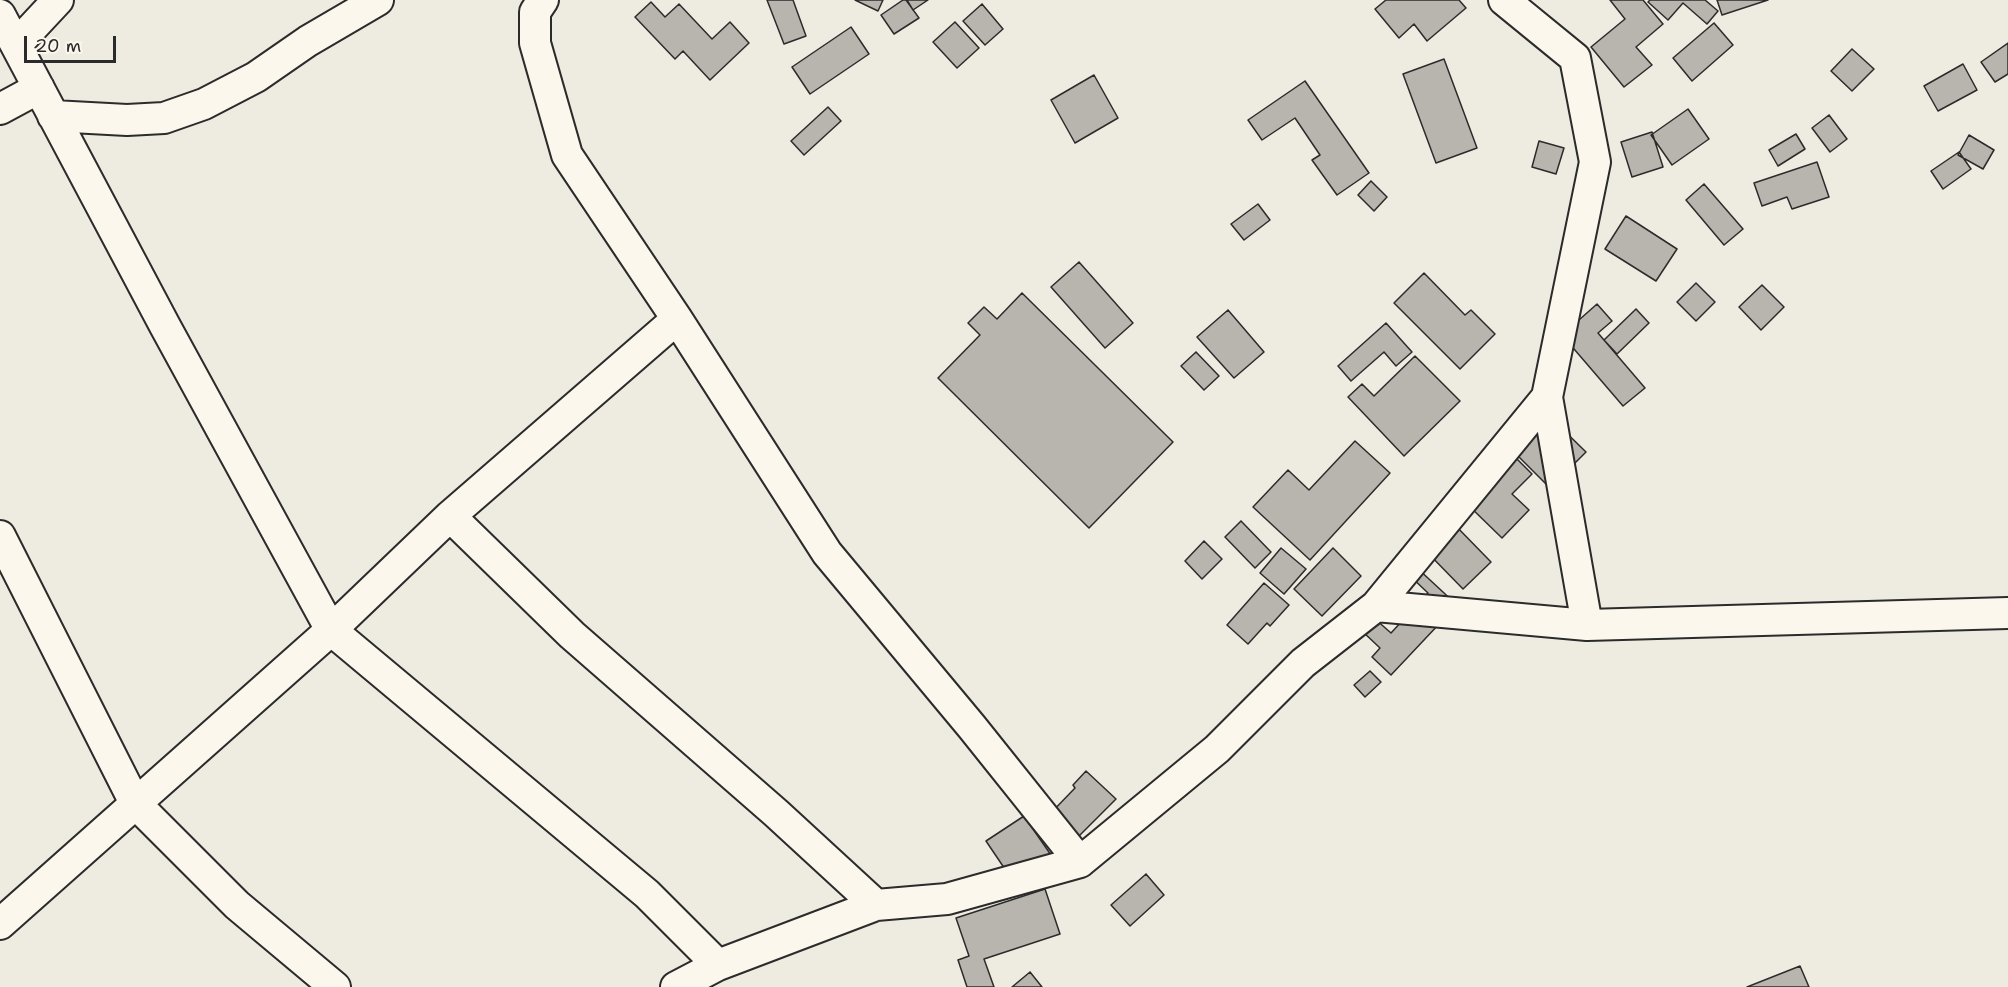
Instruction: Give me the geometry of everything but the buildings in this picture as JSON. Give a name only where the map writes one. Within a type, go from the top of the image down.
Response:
[{"type":"street","points":[[16,45],[58,0]]},
{"type":"street","points":[[53,116],[127,120],[164,118],[204,104],[256,78],[308,41],[378,0]]},
{"type":"street","points":[[1504,0],[1575,58],[1595,162],[1547,397],[1587,625]]},
{"type":"street","points":[[534,4],[535,43],[567,155],[677,319],[826,553],[972,727],[1080,862]]},
{"type":"street","points":[[0,15],[331,630],[648,894],[718,965]]},
{"type":"street","points":[[0,110],[39,88]]},
{"type":"street","points":[[5,908],[135,804],[331,630],[450,516],[677,319]]},
{"type":"street","points":[[676,987],[718,965],[876,905],[947,899],[1080,862],[1216,749],[1303,663],[1376,606],[1547,397]]},
{"type":"street","points":[[450,516],[572,635],[776,813],[876,905]]},
{"type":"street","points":[[0,536],[135,804],[237,905],[335,987]]},
{"type":"street","points":[[1376,606],[1587,625],[2008,613]]}]
